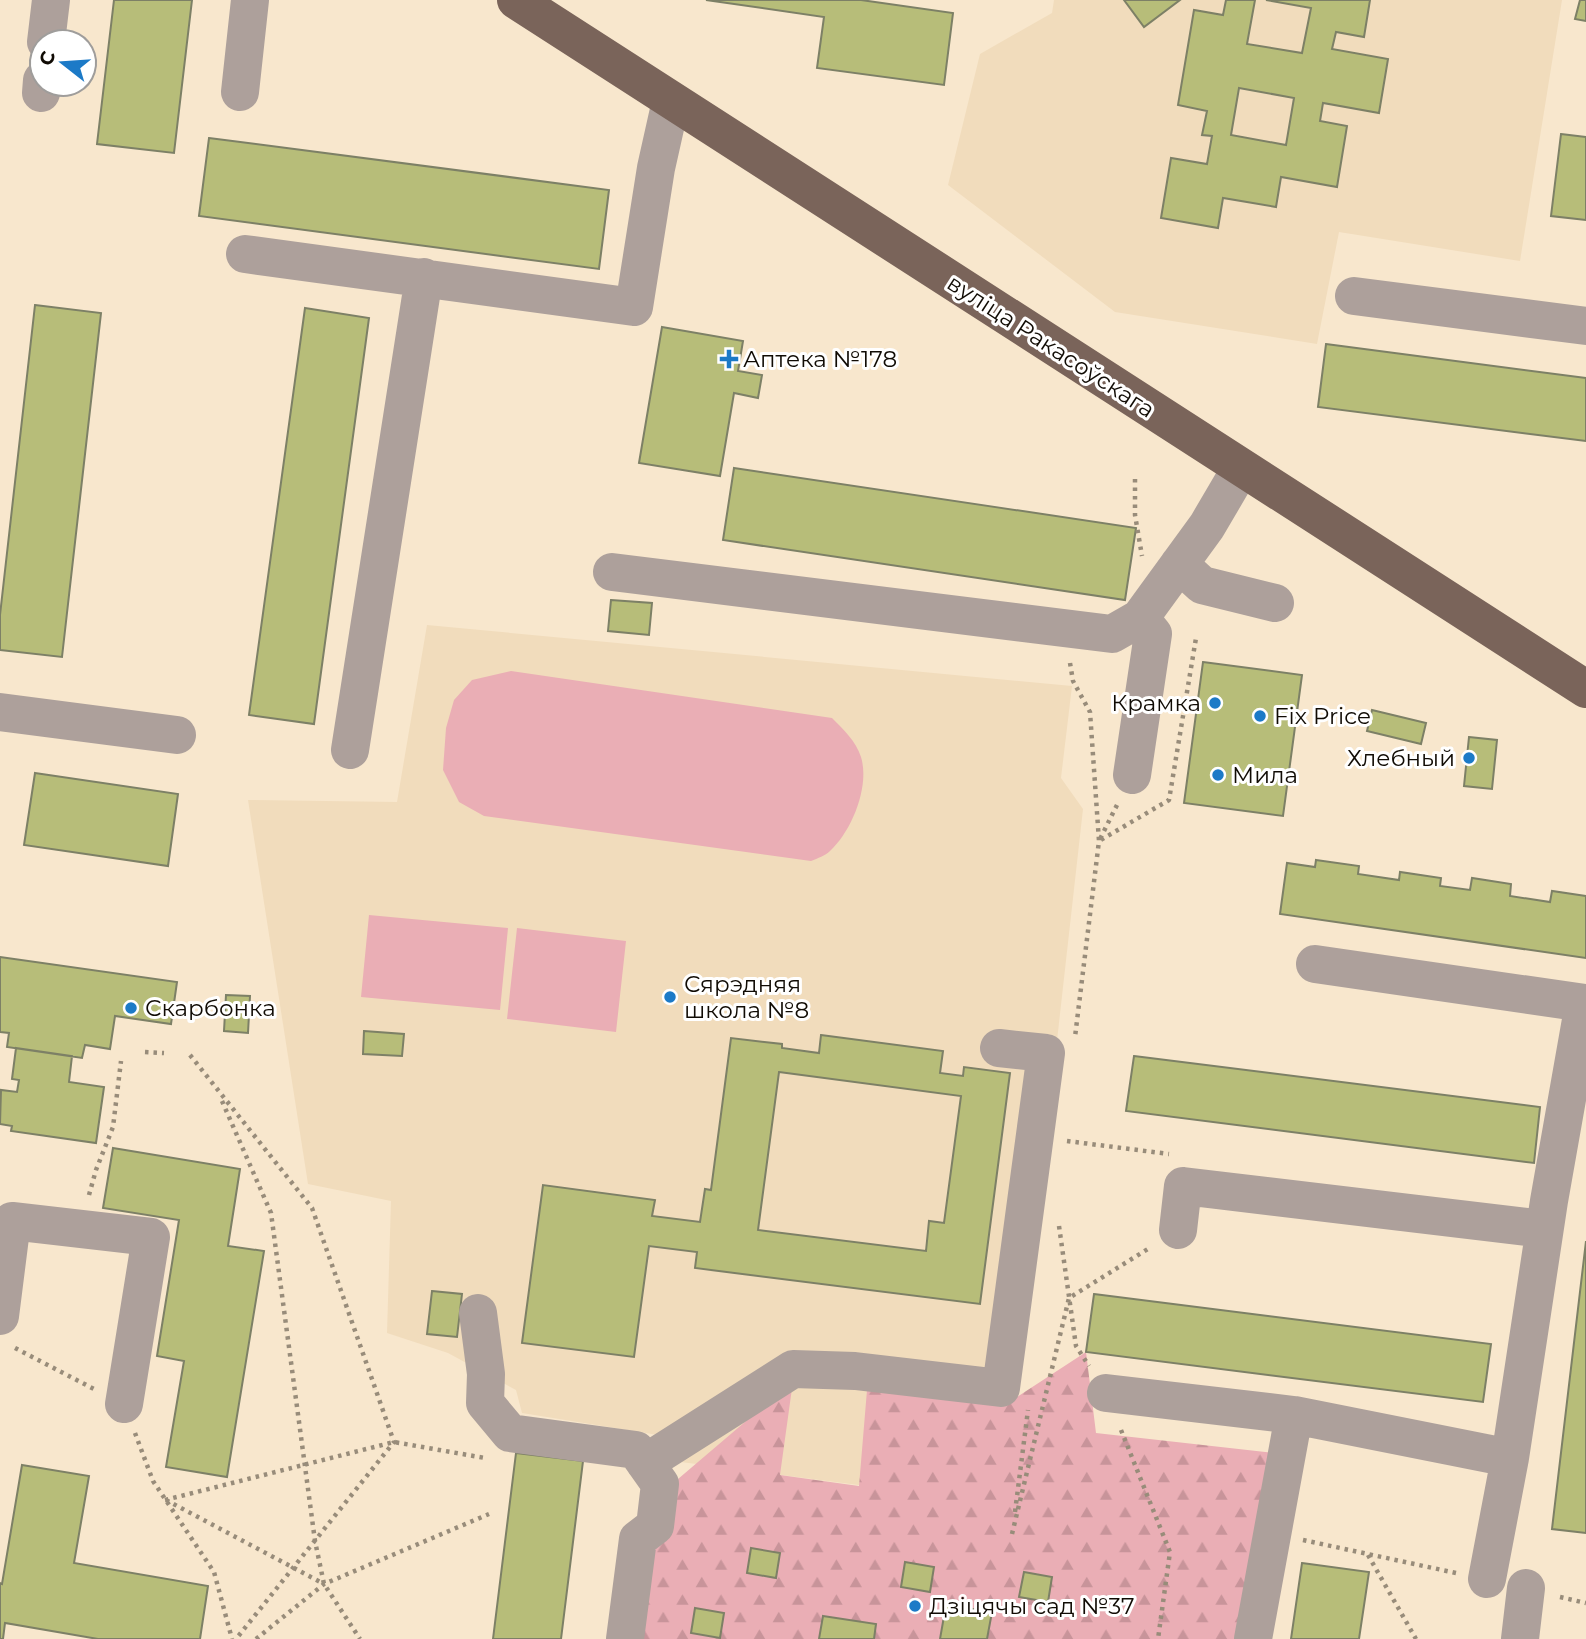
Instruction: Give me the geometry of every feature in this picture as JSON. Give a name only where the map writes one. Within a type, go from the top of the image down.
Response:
[{"type":"main road","name":"вуліца Ракасоўскага","points":[[516,0],[1586,689]]},
{"type":"lane","points":[[48,28],[51,0]]},
{"type":"lane","points":[[240,92],[250,0]]},
{"type":"lane","points":[[245,254],[634,307],[656,168],[671,101]]},
{"type":"lane","points":[[350,750],[424,277]]},
{"type":"lane","points":[[1354,296],[1586,326]]},
{"type":"lane","points":[[612,572],[1112,634],[1140,618],[1162,566],[1207,526],[1241,468]]},
{"type":"lane","points":[[1162,566],[1202,585],[1275,603]]},
{"type":"lane","points":[[1132,775],[1153,634],[1140,618]]},
{"type":"lane","points":[[0,712],[177,735]]},
{"type":"lane","points":[[1315,964],[1585,1003],[1544,1228],[1510,1458],[1486,1579]]},
{"type":"lane","points":[[645,1463],[793,1369],[855,1371],[1001,1388],[1046,1053],[999,1048]]},
{"type":"lane","points":[[1178,1230],[1183,1186],[1544,1228]]},
{"type":"lane","points":[[6,1331],[12,1221],[151,1237],[124,1404]]},
{"type":"lane","points":[[478,1313],[486,1374],[485,1404],[510,1433],[636,1450],[660,1484],[655,1526],[638,1539],[625,1639]]},
{"type":"lane","points":[[1106,1393],[1294,1415],[1510,1458]]},
{"type":"lane","points":[[1253,1639],[1294,1415]]},
{"type":"lane","points":[[1520,1639],[1526,1588]]},
{"type":"path","points":[[1135,479],[1135,515],[1162,566]]},
{"type":"path","points":[[1063,628],[1073,681],[1090,712],[1099,841],[1074,1045]]},
{"type":"path","points":[[145,1052],[164,1053]]},
{"type":"path","points":[[190,1055],[312,1208],[394,1442]]},
{"type":"path","points":[[79,1229],[96,1170],[113,1127],[121,1061]]},
{"type":"path","points":[[220,1095],[271,1213],[315,1541],[324,1584],[359,1639]]},
{"type":"path","points":[[1059,1222],[1076,1346],[1106,1393],[1170,1552],[1158,1639]]},
{"type":"path","points":[[1012,1534],[1069,1298],[1178,1230]]},
{"type":"path","points":[[6,1331],[124,1404],[153,1481],[214,1572],[234,1639]]},
{"type":"path","points":[[234,1639],[394,1442]]},
{"type":"path","points":[[166,1500],[394,1442],[494,1460]]},
{"type":"path","points":[[166,1500],[324,1584]]},
{"type":"path","points":[[256,1639],[324,1584],[489,1514]]},
{"type":"path","points":[[1272,1533],[1486,1579]]},
{"type":"path","points":[[1367,1554],[1416,1639]]},
{"type":"path","points":[[1526,1588],[1586,1603]]},
{"type":"shaded area","points":[[1054,0],[1562,0],[1520,261],[1339,232],[1317,344],[1115,312],[948,185],[980,54],[1052,13]]},
{"type":"shaded area","name":"Сярэдняя школа №8","points":[[427,625],[1072,686],[1061,778],[1083,809],[1005,1504],[673,1461],[658,1435],[522,1413],[516,1390],[448,1353],[387,1333],[391,1201],[308,1184],[248,800],[397,802]]},
{"type":"green space","points":[[511,671],[832,718],[853,741],[861,757],[863,781],[852,820],[830,851],[811,861],[484,816],[459,802],[443,770],[446,728],[454,700],[472,680]]},
{"type":"green space","points":[[369,915],[508,928],[500,1010],[361,997]]},
{"type":"green space","points":[[517,928],[626,941],[616,1032],[507,1019]]},
{"type":"green space","points":[[1086,1352],[1096,1433],[1274,1453],[1239,1639],[629,1639],[644,1508],[793,1381],[780,1475],[859,1486],[867,1390],[1017,1397]]},
{"type":"building","points":[[114,0],[192,0],[174,153],[97,144]]},
{"type":"building","points":[[706,0],[861,0],[953,13],[944,85],[817,68],[824,17]]},
{"type":"building","points":[[1124,0],[1180,0],[1144,27]]},
{"type":"building","points":[[1226,0],[1255,0],[1247,44],[1302,53],[1311,8],[1266,0],[1370,0],[1364,37],[1336,32],[1332,49],[1388,59],[1379,113],[1323,103],[1320,121],[1347,126],[1337,187],[1281,177],[1276,207],[1223,198],[1218,228],[1161,218],[1171,158],[1207,164],[1212,136],[1202,135],[1207,111],[1178,105],[1194,10],[1223,15]],"holes":[[[1239,88],[1294,98],[1286,145],[1231,135]]]},
{"type":"building","points":[[1580,0],[1586,0],[1586,21],[1575,19]]},
{"type":"building","points":[[1561,134],[1586,137],[1586,220],[1551,216]]},
{"type":"building","points":[[209,138],[609,190],[599,269],[199,216]]},
{"type":"building","points":[[35,305],[101,313],[62,657],[0,650],[0,615]]},
{"type":"building","points":[[305,308],[369,318],[314,724],[249,715]]},
{"type":"building","points":[[662,327],[743,341],[738,371],[762,375],[758,398],[734,393],[720,476],[639,463]]},
{"type":"building","points":[[1326,344],[1586,378],[1586,441],[1318,407]]},
{"type":"building","points":[[734,468],[1136,528],[1125,600],[723,540]]},
{"type":"building","points":[[611,600],[652,603],[649,635],[608,631]]},
{"type":"building","points":[[1203,662],[1302,675],[1283,816],[1184,803]]},
{"type":"building","points":[[1372,710],[1426,723],[1421,744],[1367,731]]},
{"type":"building","points":[[1469,737],[1497,740],[1492,789],[1464,786]]},
{"type":"building","points":[[35,773],[178,794],[168,866],[24,845]]},
{"type":"building","points":[[1316,860],[1359,866],[1358,874],[1399,880],[1400,872],[1441,878],[1440,886],[1470,890],[1472,878],[1511,884],[1510,896],[1550,902],[1552,891],[1586,896],[1586,958],[1280,914],[1287,863],[1315,867]]},
{"type":"building","points":[[0,957],[177,982],[171,1024],[115,1016],[110,1049],[85,1045],[82,1058],[7,1047],[9,1033],[0,1032]]},
{"type":"building","points":[[226,995],[250,996],[248,1033],[224,1031]]},
{"type":"building","points":[[364,1031],[404,1034],[402,1056],[363,1054]]},
{"type":"building","points":[[821,1035],[943,1051],[940,1073],[963,1076],[964,1067],[1010,1073],[980,1304],[695,1268],[697,1252],[649,1246],[634,1357],[522,1343],[543,1185],[655,1200],[652,1216],[700,1222],[705,1189],[711,1190],[731,1038],[782,1044],[782,1048],[819,1053]],"holes":[[[779,1072],[961,1096],[944,1223],[929,1221],[926,1251],[758,1230]]]},
{"type":"building","points":[[16,1048],[72,1056],[69,1082],[104,1087],[96,1143],[11,1131],[12,1126],[0,1124],[1,1090],[17,1092],[19,1080],[12,1079]]},
{"type":"building","points":[[1134,1056],[1540,1107],[1534,1163],[1126,1111]]},
{"type":"building","points":[[113,1148],[240,1169],[228,1246],[264,1251],[227,1477],[166,1467],[184,1361],[157,1356],[179,1220],[103,1208]]},
{"type":"building","points":[[1586,1241],[1586,1533],[1552,1529]]},
{"type":"building","points":[[432,1291],[462,1294],[457,1337],[427,1334]]},
{"type":"building","points":[[1094,1294],[1491,1344],[1483,1402],[1086,1352]]},
{"type":"building","points":[[516,1453],[583,1461],[561,1639],[493,1639]]},
{"type":"building","points":[[22,1465],[89,1476],[74,1563],[208,1586],[200,1639],[98,1639],[5,1623],[3,1639],[0,1639],[0,1583],[2,1584]]},
{"type":"building","points":[[751,1548],[780,1553],[776,1578],[747,1573]]},
{"type":"building","points":[[905,1562],[934,1567],[930,1592],[901,1587]]},
{"type":"building","points":[[1302,1563],[1369,1572],[1359,1639],[1291,1639]]},
{"type":"building","points":[[1024,1572],[1052,1577],[1048,1602],[1019,1597]]},
{"type":"building","points":[[946,1605],[992,1612],[987,1639],[940,1639]]},
{"type":"building","points":[[695,1608],[724,1613],[720,1638],[691,1633]]},
{"type":"building","points":[[823,1616],[876,1624],[874,1639],[819,1639]]},
{"type":"place","name":"Аптека №178","points":[[729,359]]},
{"type":"place","name":"Крамка","points":[[1215,703]]},
{"type":"place","name":"Fix Price","points":[[1260,716]]},
{"type":"place","name":"Хлебный","points":[[1469,758]]},
{"type":"place","name":"Мила","points":[[1218,775]]},
{"type":"place","name":"Сярэдняя школа №8","points":[[670,997]]},
{"type":"place","name":"Скарбонка","points":[[131,1008]]},
{"type":"place","name":"Дзіцячы сад №37","points":[[915,1606]]}]
